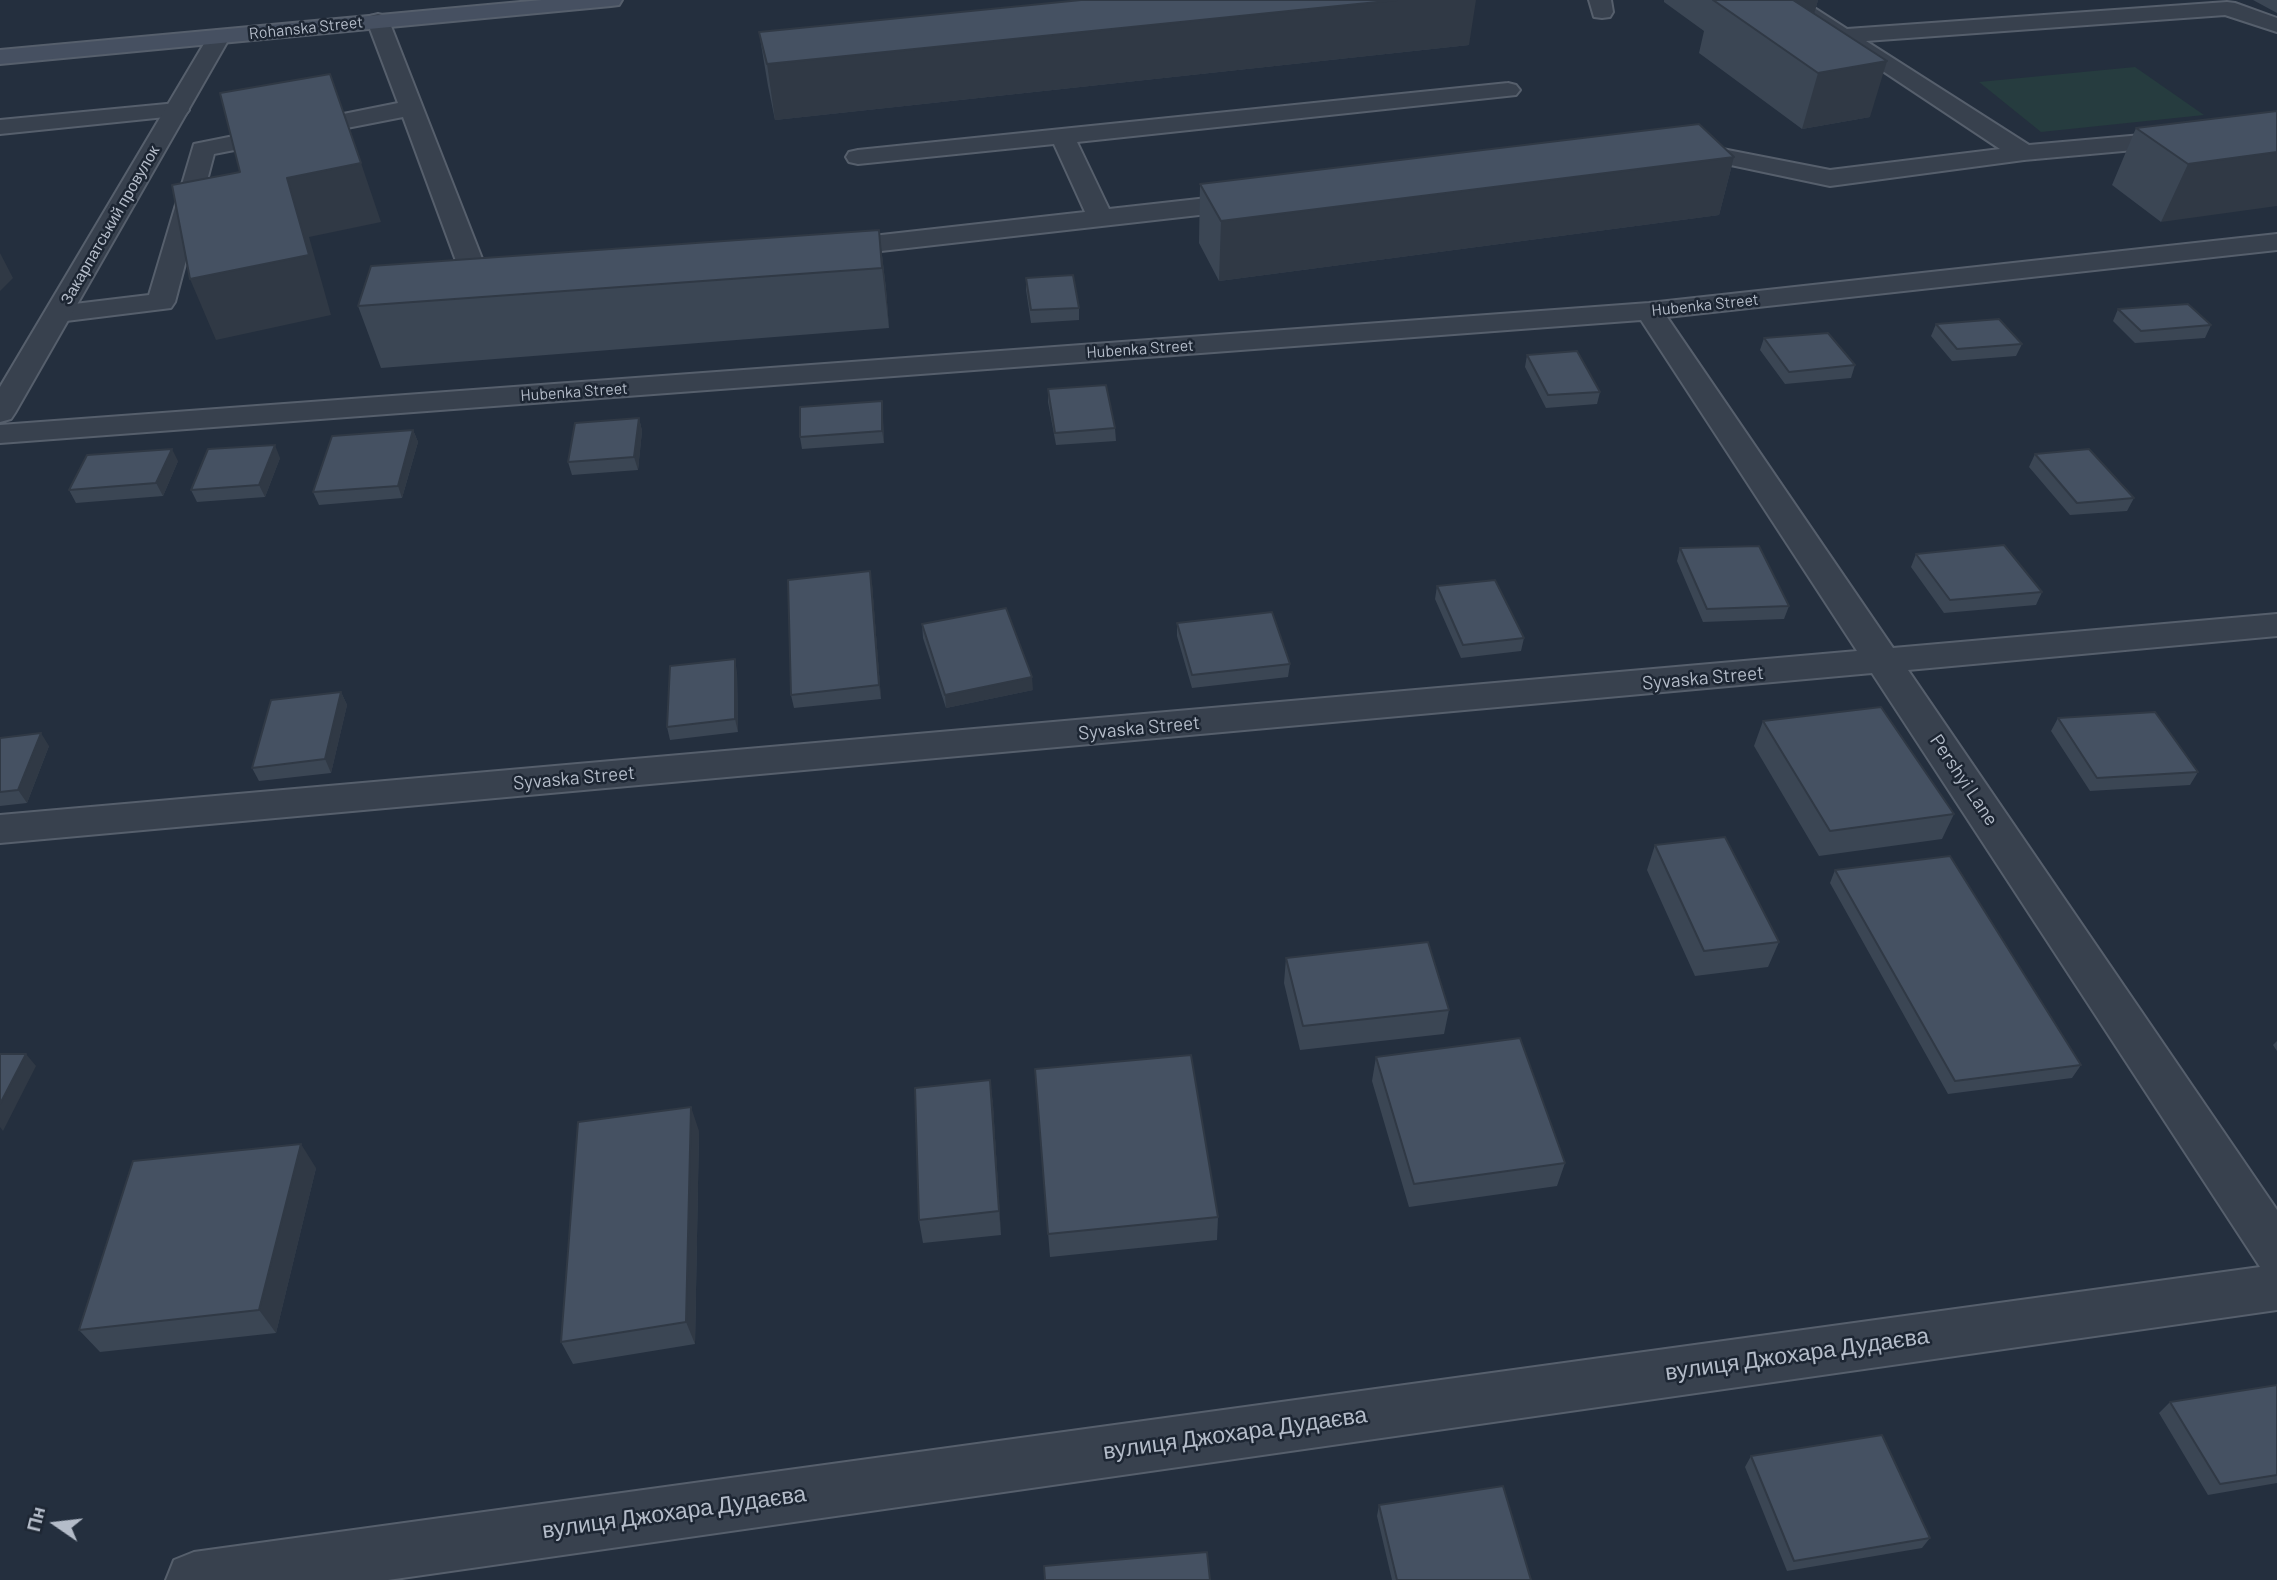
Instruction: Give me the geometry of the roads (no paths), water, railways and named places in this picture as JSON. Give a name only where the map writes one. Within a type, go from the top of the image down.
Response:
[{"type":"main road","name":"Rohanska Street","points":[[0,57],[611,0]]},
{"type":"street","points":[[1787,0],[2024,153]]},
{"type":"street","points":[[1844,36],[2227,8],[2277,25]]},
{"type":"street","points":[[378,21],[481,288],[520,283]]},
{"type":"street","name":"Закарпатський провулок","points":[[2,406],[219,37]]},
{"type":"street","points":[[858,157],[1508,90]]},
{"type":"street","points":[[58,314],[161,303],[203,149],[411,108]]},
{"type":"street","points":[[0,127],[177,110]]},
{"type":"street","points":[[1652,159],[1707,153],[1830,178],[2024,153],[2277,130]]},
{"type":"street","points":[[1062,136],[1100,217]]},
{"type":"street","points":[[810,251],[1279,198]]},
{"type":"street","name":"Hubenka Street","points":[[0,434],[1649,311],[2277,242]]},
{"type":"street","name":"Pershyi Lane","points":[[1649,311],[2277,1251]]},
{"type":"street","name":"Syvaska Street","points":[[0,829],[2277,625]]},
{"type":"street","name":"вулиця Джохара Дудаєва","points":[[194,1580],[2277,1287]]}]
